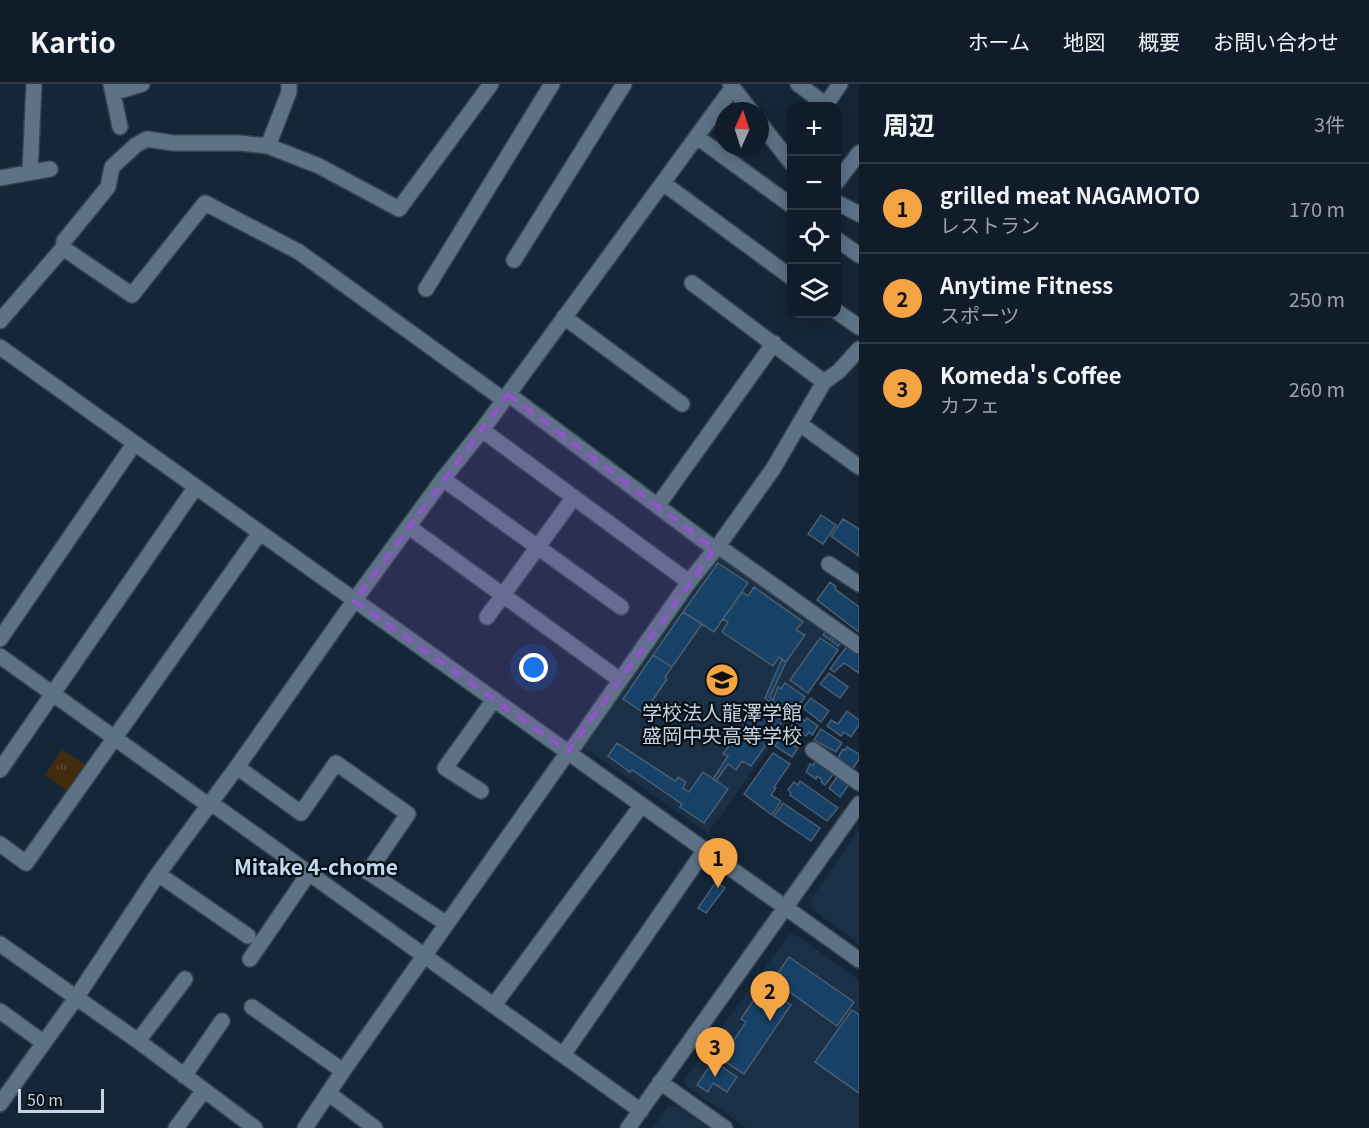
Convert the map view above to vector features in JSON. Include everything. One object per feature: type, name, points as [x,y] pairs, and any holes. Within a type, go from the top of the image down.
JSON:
[{"type":"street","points":[[30,172],[34,84]]},
{"type":"street","points":[[120,127],[112,88],[142,84]]},
{"type":"street","points":[[268,146],[290,92],[289,84]]},
{"type":"street","points":[[0,321],[63,248],[64,241],[108,187],[112,167],[136,145],[147,139],[173,143],[239,143],[268,146],[320,166],[399,209],[491,84]]},
{"type":"street","points":[[426,289],[552,84]]},
{"type":"street","points":[[514,260],[624,84]]},
{"type":"street","points":[[798,84],[820,102]]},
{"type":"street","points":[[828,102],[840,84]]},
{"type":"street","points":[[0,1104],[76,998],[158,873],[211,803],[443,479],[482,430],[697,137],[731,85],[744,102]]},
{"type":"street","points":[[769,134],[788,156]]},
{"type":"street","points":[[697,137],[787,202]]},
{"type":"street","points":[[841,178],[859,153]]},
{"type":"street","points":[[0,178],[50,169]]},
{"type":"street","points":[[663,183],[787,274]]},
{"type":"street","points":[[63,248],[132,295],[205,204],[299,252],[859,646]]},
{"type":"street","points":[[841,204],[859,214]]},
{"type":"street","points":[[841,242],[859,255]]},
{"type":"street","points":[[692,283],[824,382]]},
{"type":"street","points":[[841,314],[859,327]]},
{"type":"street","points":[[564,317],[682,404]]},
{"type":"street","points":[[658,505],[774,343]]},
{"type":"street","points":[[0,347],[354,602],[859,960]]},
{"type":"street","points":[[305,1128],[567,752],[575,745],[689,582],[773,469],[824,382],[857,356]]},
{"type":"street","points":[[800,424],[859,467]]},
{"type":"street","points":[[482,430],[689,582]]},
{"type":"street","points":[[0,639],[134,444]]},
{"type":"street","points":[[443,479],[621,607]]},
{"type":"street","points":[[0,770],[195,488]]},
{"type":"street","points":[[487,617],[573,497]]},
{"type":"street","points":[[409,527],[620,680]]},
{"type":"street","points":[[0,844],[26,863],[259,534]]},
{"type":"street","points":[[829,564],[859,584]]},
{"type":"street","points":[[0,656],[204,802],[211,803],[641,1110]]},
{"type":"street","points":[[481,791],[445,768],[493,701]]},
{"type":"street","points":[[813,750],[859,783]]},
{"type":"street","points":[[237,767],[302,813],[336,763],[408,814],[368,872],[447,924]]},
{"type":"street","points":[[628,1128],[859,804]]},
{"type":"street","points":[[494,1005],[641,806]]},
{"type":"street","points":[[563,1055],[704,851]]},
{"type":"street","points":[[158,873],[248,936]]},
{"type":"street","points":[[250,959],[309,873]]},
{"type":"street","points":[[0,944],[138,1041],[255,1128]]},
{"type":"street","points":[[138,1041],[185,979]]},
{"type":"street","points":[[252,1007],[343,1071]]},
{"type":"street","points":[[0,1011],[44,1043]]},
{"type":"street","points":[[184,1076],[222,1022]]},
{"type":"street","points":[[660,1082],[725,1128]]},
{"type":"street","points":[[176,1128],[204,1090]]},
{"type":"street","points":[[328,1093],[375,1128]]},
{"type":"highlighted area","points":[[508,394],[715,549],[568,752],[354,601]]},
{"type":"shaded area","name":"学校法人龍澤学館 盛岡中央高等学校","points":[[724,554],[845,643],[708,833],[583,747],[713,557]]},
{"type":"shaded area","points":[[859,829],[859,944],[812,909],[811,899]]},
{"type":"shaded area","points":[[789,934],[798,936],[859,980],[859,1128],[747,1128],[686,1086],[685,1079]]},
{"type":"shaded area","points":[[677,1106],[708,1128],[653,1128],[667,1107]]},
{"type":"green space","points":[[62,750],[87,766],[68,791],[45,775]]},
{"type":"building","points":[[821,515],[836,525],[823,544],[808,534]]},
{"type":"building","points":[[843,519],[859,529],[859,556],[831,536]]},
{"type":"building","points":[[718,563],[748,583],[714,632],[683,612]]},
{"type":"building","points":[[830,582],[836,587],[835,589],[859,607],[859,632],[817,600]]},
{"type":"building","points":[[754,587],[803,622],[796,630],[805,635],[786,662],[779,657],[773,666],[722,632],[728,622],[723,619],[742,592],[748,596]]},
{"type":"building","points":[[683,612],[702,624],[672,667],[653,655]]},
{"type":"building","points":[[825,632],[832,636],[830,640],[823,635]]},
{"type":"building","points":[[834,637],[841,642],[838,646],[832,641]]},
{"type":"building","points":[[820,638],[838,650],[808,693],[790,680]]},
{"type":"building","points":[[847,646],[859,655],[859,673],[844,663],[834,672],[830,669]]},
{"type":"building","points":[[653,655],[672,667],[665,677],[667,679],[644,713],[623,699]]},
{"type":"building","points":[[782,659],[786,662],[770,697],[773,700],[778,687],[781,689],[785,683],[805,697],[793,713],[781,704],[777,711],[770,707],[772,703],[765,698]]},
{"type":"building","points":[[829,673],[848,687],[840,698],[820,684]]},
{"type":"building","points":[[811,698],[829,711],[821,722],[803,708]]},
{"type":"building","points":[[759,704],[768,710],[770,707],[777,711],[775,715],[783,721],[751,766],[742,761],[736,770],[728,764],[716,781],[713,779],[728,756],[723,754]]},
{"type":"building","points":[[847,711],[859,720],[859,725],[851,737],[844,732],[841,736],[827,726],[831,720],[838,724]]},
{"type":"building","points":[[798,716],[805,721],[807,718],[818,726],[812,735],[809,732],[806,736],[802,733],[801,735],[791,727]]},
{"type":"building","points":[[821,729],[842,743],[836,752],[814,740]]},
{"type":"building","points":[[781,737],[798,748],[792,757],[775,746]]},
{"type":"building","points":[[617,743],[675,781],[678,777],[686,782],[683,788],[689,792],[703,772],[728,789],[704,823],[680,807],[682,804],[608,756]]},
{"type":"building","points":[[847,747],[859,754],[859,759],[852,770],[838,757]]},
{"type":"building","points":[[773,753],[790,764],[771,795],[781,801],[772,815],[744,794]]},
{"type":"building","points":[[817,759],[834,773],[825,785],[817,776],[816,779],[806,772],[810,764],[813,765]]},
{"type":"building","points":[[837,777],[850,783],[840,797],[829,788]]},
{"type":"building","points":[[800,781],[838,808],[827,821],[790,795],[788,790],[794,782],[798,785]]},
{"type":"building","points":[[783,803],[820,828],[811,841],[774,816]]},
{"type":"building","points":[[716,882],[725,888],[706,913],[698,908]]},
{"type":"building","points":[[789,957],[854,1002],[837,1026],[773,980]]},
{"type":"building","points":[[763,986],[791,1005],[744,1074],[721,1059],[746,1022],[741,1019]]},
{"type":"building","points":[[852,1010],[859,1015],[859,1093],[815,1062]]},
{"type":"building","points":[[713,1061],[737,1077],[727,1092],[713,1083],[708,1092],[697,1085]]},
{"type":"place","name":"学校法人龍澤学館 盛岡中央高等学校","points":[[722,680]]},
{"type":"place","name":"grilled meat NAGAMOTO","points":[[718,888]]},
{"type":"place","name":"Anytime Fitness","points":[[770,1021]]},
{"type":"place","name":"Komeda's Coffee","points":[[715,1077]]},
{"type":"district","name":"Mitake 4-chome","points":[[316,868]]}]
